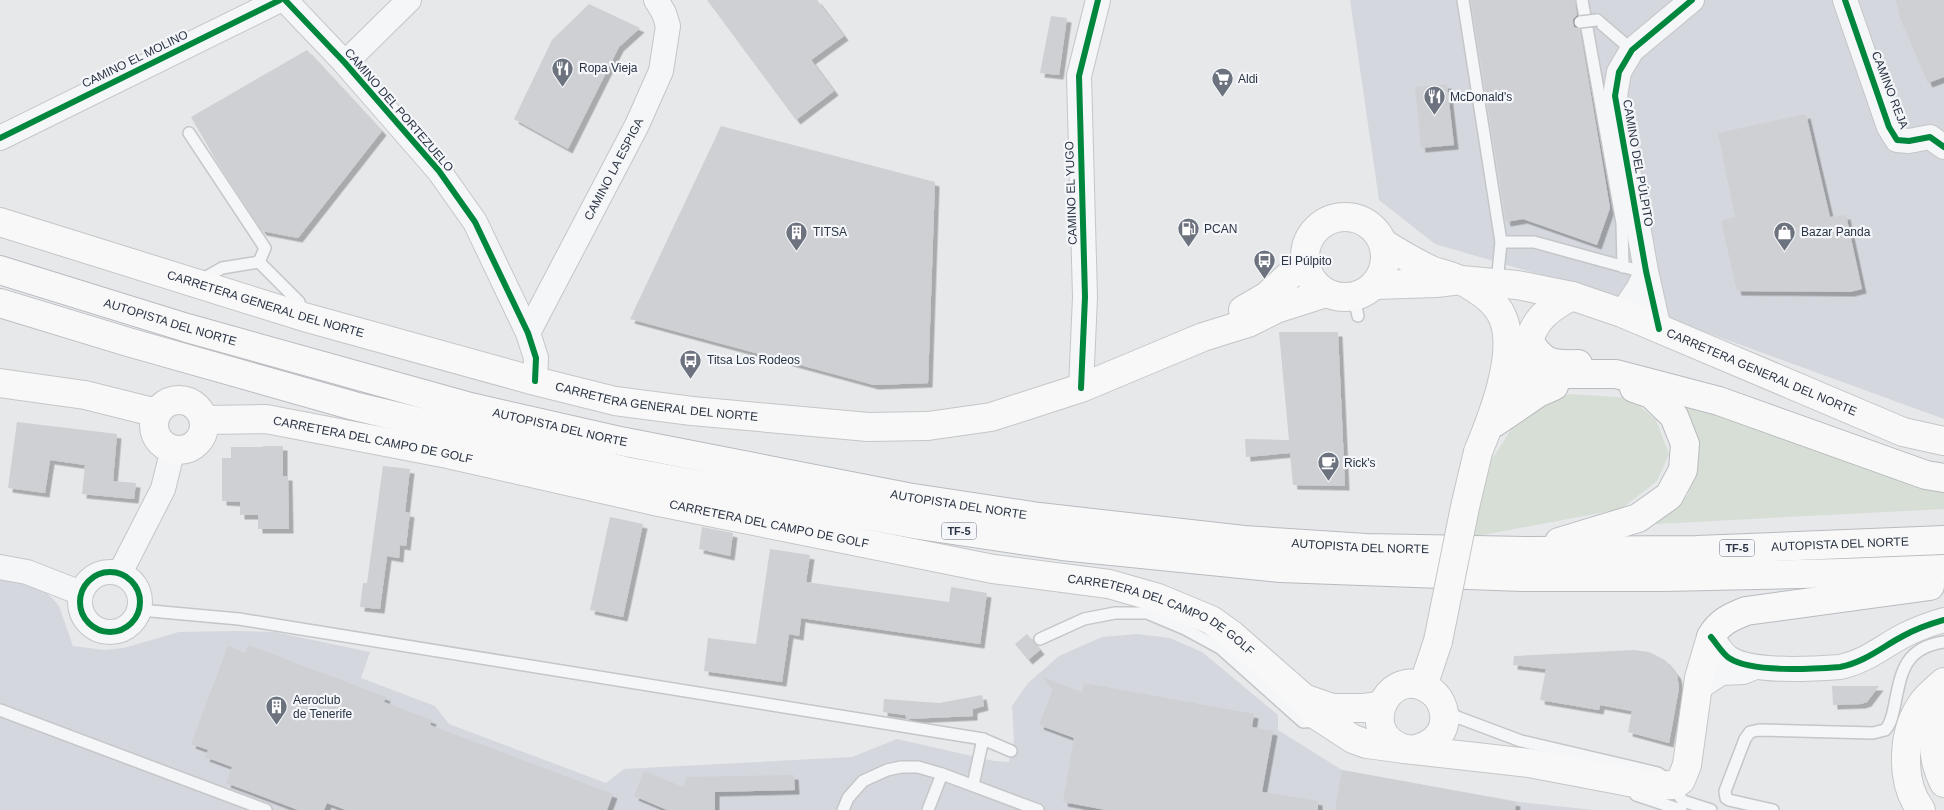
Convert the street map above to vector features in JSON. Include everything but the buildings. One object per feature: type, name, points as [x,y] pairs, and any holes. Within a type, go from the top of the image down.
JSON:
[{"type":"main road","points":[[1343,217],[1355,218],[1366,223],[1375,230],[1383,243],[1385,265],[1381,276],[1362,299],[1344,298],[1326,293],[1316,285],[1308,274],[1304,262],[1305,248],[1311,235],[1321,225],[1332,219],[1343,217]]},
{"type":"main road","name":"CARRETERA GENERAL DEL NORTE","points":[[0,222],[304,316],[535,381],[615,401],[692,411],[868,427],[928,426],[991,417],[1081,388],[1204,337],[1248,323],[1276,309],[1326,293]]},
{"type":"main road","name":"CARRETERA GENERAL DEL NORTE","points":[[1383,243],[1403,256],[1433,271],[1461,280]]},
{"type":"main road","name":"CARRETERA GENERAL DEL NORTE","points":[[1204,337],[1230,317],[1267,296],[1304,262]]},
{"type":"main road","name":"AUTOPISTA DEL NORTE","points":[[0,270],[187,328],[470,407],[615,440],[907,497],[1039,517],[1244,540],[1366,548],[1530,551],[1697,550],[1944,540]]},
{"type":"main road","name":"CARRETERA GENERAL DEL NORTE","points":[[1362,299],[1436,283],[1461,280],[1507,284],[1572,296],[1622,313],[1903,432],[1944,442]]},
{"type":"main road","points":[[1461,280],[1490,300],[1502,316],[1508,345],[1494,420]]},
{"type":"main road","points":[[1507,284],[1528,339],[1544,361],[1561,364],[1627,367],[1650,371],[1700,387],[1719,401]]},
{"type":"main road","points":[[1431,693],[1438,641],[1464,507],[1494,420],[1528,339],[1541,316],[1554,305],[1572,296]]},
{"type":"main road","name":"AUTOPISTA DEL NORTE","points":[[0,303],[128,342],[354,406],[630,472],[919,525],[1062,546],[1281,568],[1522,577],[1693,576],[1944,569]]},
{"type":"main road","points":[[1494,420],[1564,374],[1616,374],[1719,401],[1926,474],[1944,478]]},
{"type":"main road","points":[[1494,420],[1538,393],[1554,386],[1591,382],[1624,385],[1651,394],[1674,416],[1685,444],[1683,470],[1669,496],[1638,518],[1530,551]]},
{"type":"main road","points":[[0,383],[84,395],[157,414]]},
{"type":"main road","points":[[180,400],[195,406],[204,420],[203,432],[197,443],[186,449],[173,449],[162,443],[154,426],[157,414],[164,405],[180,400]]},
{"type":"main road","name":"CARRETERA DEL CAMPO DE GOLF","points":[[204,420],[266,419],[448,454],[659,502],[993,569],[1109,584],[1158,598],[1211,620],[1232,634],[1305,699],[1316,715],[1353,739],[1367,744],[1529,763],[1650,786],[1677,797]]},
{"type":"main road","points":[[1677,797],[1687,765],[1697,688],[1703,663],[1711,637],[1722,622],[1746,611],[1764,607],[1944,585]]},
{"type":"main road","points":[[1921,810],[1910,790],[1906,763],[1910,731],[1924,701],[1944,682]]},
{"type":"main road","points":[[1416,684],[1431,693],[1445,718],[1439,735],[1430,744],[1408,749],[1394,744],[1384,735],[1379,721],[1382,705],[1387,696],[1401,686],[1416,684]]},
{"type":"main road","points":[[1942,810],[1924,782],[1920,736],[1930,707],[1944,686]]},
{"type":"main road","name":"CARRETERA DEL CAMPO DE GOLF","points":[[1305,699],[1332,708],[1364,708],[1382,705]]},
{"type":"main road","points":[[1944,699],[1934,727],[1933,742],[1938,771],[1944,784]]},
{"type":"street","name":"CAMINO EL MOLINO","points":[[0,138],[280,0]]},
{"type":"street","name":"CAMINO DEL PORTEZUELO","points":[[285,0],[345,63],[439,171],[475,222],[528,333],[536,358],[535,381]]},
{"type":"street","points":[[345,63],[409,0]]},
{"type":"street","name":"CAMINO LA ESPIGA","points":[[528,333],[637,125],[661,71],[668,26],[664,13],[656,0]]},
{"type":"street","name":"CAMINO EL YUGO","points":[[1081,388],[1085,297],[1079,76],[1098,0]]},
{"type":"street","name":"CAMINO DEL PÚLPITO","points":[[1659,329],[1639,270],[1615,96],[1619,72],[1632,50],[1692,0]]},
{"type":"street","name":"CAMINO REJA","points":[[1845,0],[1889,127],[1898,140],[1909,141],[1930,137],[1944,147]]},
{"type":"street","points":[[1622,313],[1639,270]]},
{"type":"street","points":[[120,573],[163,489],[173,449]]},
{"type":"street","points":[[0,567],[27,572],[81,593]]},
{"type":"street","points":[[100,573],[120,573],[128,577],[135,584],[140,601],[140,610],[136,619],[121,631],[101,632],[92,628],[85,621],[79,602],[81,593],[85,584],[100,573]]},
{"type":"street","points":[[1711,637],[1727,657],[1735,662],[1754,668],[1826,668],[1853,665],[1867,659],[1903,636],[1944,620]]},
{"type":"street","points":[[1697,688],[1721,673],[1743,672],[1754,668]]},
{"type":"lane","points":[[1464,0],[1507,284]]},
{"type":"lane","points":[[1582,0],[1622,223],[1639,270]]},
{"type":"lane","points":[[1580,22],[1597,20],[1632,50]]},
{"type":"lane","points":[[189,133],[265,248],[259,262]]},
{"type":"lane","points":[[1501,242],[1534,242],[1639,270]]},
{"type":"lane","points":[[196,283],[222,268],[259,262]]},
{"type":"lane","points":[[259,262],[299,302],[304,316]]},
{"type":"lane","points":[[140,610],[239,619],[983,739],[1011,751]]},
{"type":"lane","points":[[1040,639],[1084,619],[1115,613],[1148,613],[1185,629],[1220,648],[1303,722],[1326,721]]},
{"type":"lane","points":[[1773,810],[1729,800],[1725,794],[1744,739],[1750,732],[1759,730],[1873,733],[1885,730],[1892,719],[1900,675],[1908,659],[1926,647],[1944,642]]},
{"type":"lane","points":[[1431,693],[1457,717],[1521,741],[1649,770],[1666,777],[1677,797],[1711,810]]},
{"type":"lane","points":[[0,710],[266,810]]},
{"type":"lane","points":[[973,785],[983,739]]},
{"type":"lane","points":[[843,810],[848,798],[863,781],[887,770],[901,767],[918,767],[973,785],[1038,810]]},
{"type":"lane","points":[[928,810],[942,774]]},
{"type":"shaded area","points":[[1350,0],[1944,0],[1944,419],[1579,286],[1435,244],[1379,200]]},
{"type":"shaded area","points":[[1571,394],[1630,398],[1656,420],[1669,454],[1657,481],[1621,509],[1472,537],[1489,464],[1512,428],[1538,403]]},
{"type":"shaded area","points":[[1677,402],[1944,489],[1944,509],[1655,524],[1688,495],[1696,465]]},
{"type":"shaded area","points":[[0,574],[39,586],[52,598],[59,606],[73,646],[104,650],[124,648],[179,632],[234,631],[275,632],[370,652],[361,678],[435,706],[449,724],[606,783],[624,769],[852,757],[897,739],[994,761],[1009,762],[1014,740],[1012,706],[1028,683],[1059,656],[1102,637],[1138,634],[1170,638],[1202,652],[1278,715],[1278,730],[1342,770],[1520,802],[1594,810],[0,810]]},
{"type":"cycle path","points":[[0,138],[280,0]]},
{"type":"cycle path","points":[[285,0],[345,63],[439,171],[475,222],[528,333],[536,358],[535,381]]},
{"type":"cycle path","points":[[1081,388],[1085,297],[1079,76],[1098,0]]},
{"type":"cycle path","points":[[1659,329],[1646,271],[1615,96],[1619,72],[1632,50],[1692,0]]},
{"type":"cycle path","points":[[1845,0],[1889,127],[1897,140],[1909,141],[1930,137],[1944,147]]},
{"type":"cycle path","points":[[104,572],[116,572],[132,580],[138,590],[140,602],[138,614],[132,624],[116,632],[104,632],[88,624],[80,608],[80,596],[88,580],[104,572]]},
{"type":"cycle path","points":[[1711,637],[1729,658],[1739,663],[1767,668],[1814,669],[1849,665],[1913,631],[1944,620]]},
{"type":"place","name":"Ropa Vieja","points":[[563,87]]},
{"type":"place","name":"Aldi","points":[[1222,98]]},
{"type":"place","name":"McDonald's","points":[[1434,116]]},
{"type":"place","name":"PCAN","points":[[1188,248]]},
{"type":"place","name":"TITSA","points":[[797,251]]},
{"type":"place","name":"Bazar Panda","points":[[1785,251]]},
{"type":"place","name":"El Púlpito","points":[[1265,280]]},
{"type":"place","name":"Titsa Los Rodeos","points":[[691,379]]},
{"type":"place","name":"Rick's","points":[[1328,482]]},
{"type":"place","name":"Aeroclub de Tenerife","points":[[277,726]]}]
